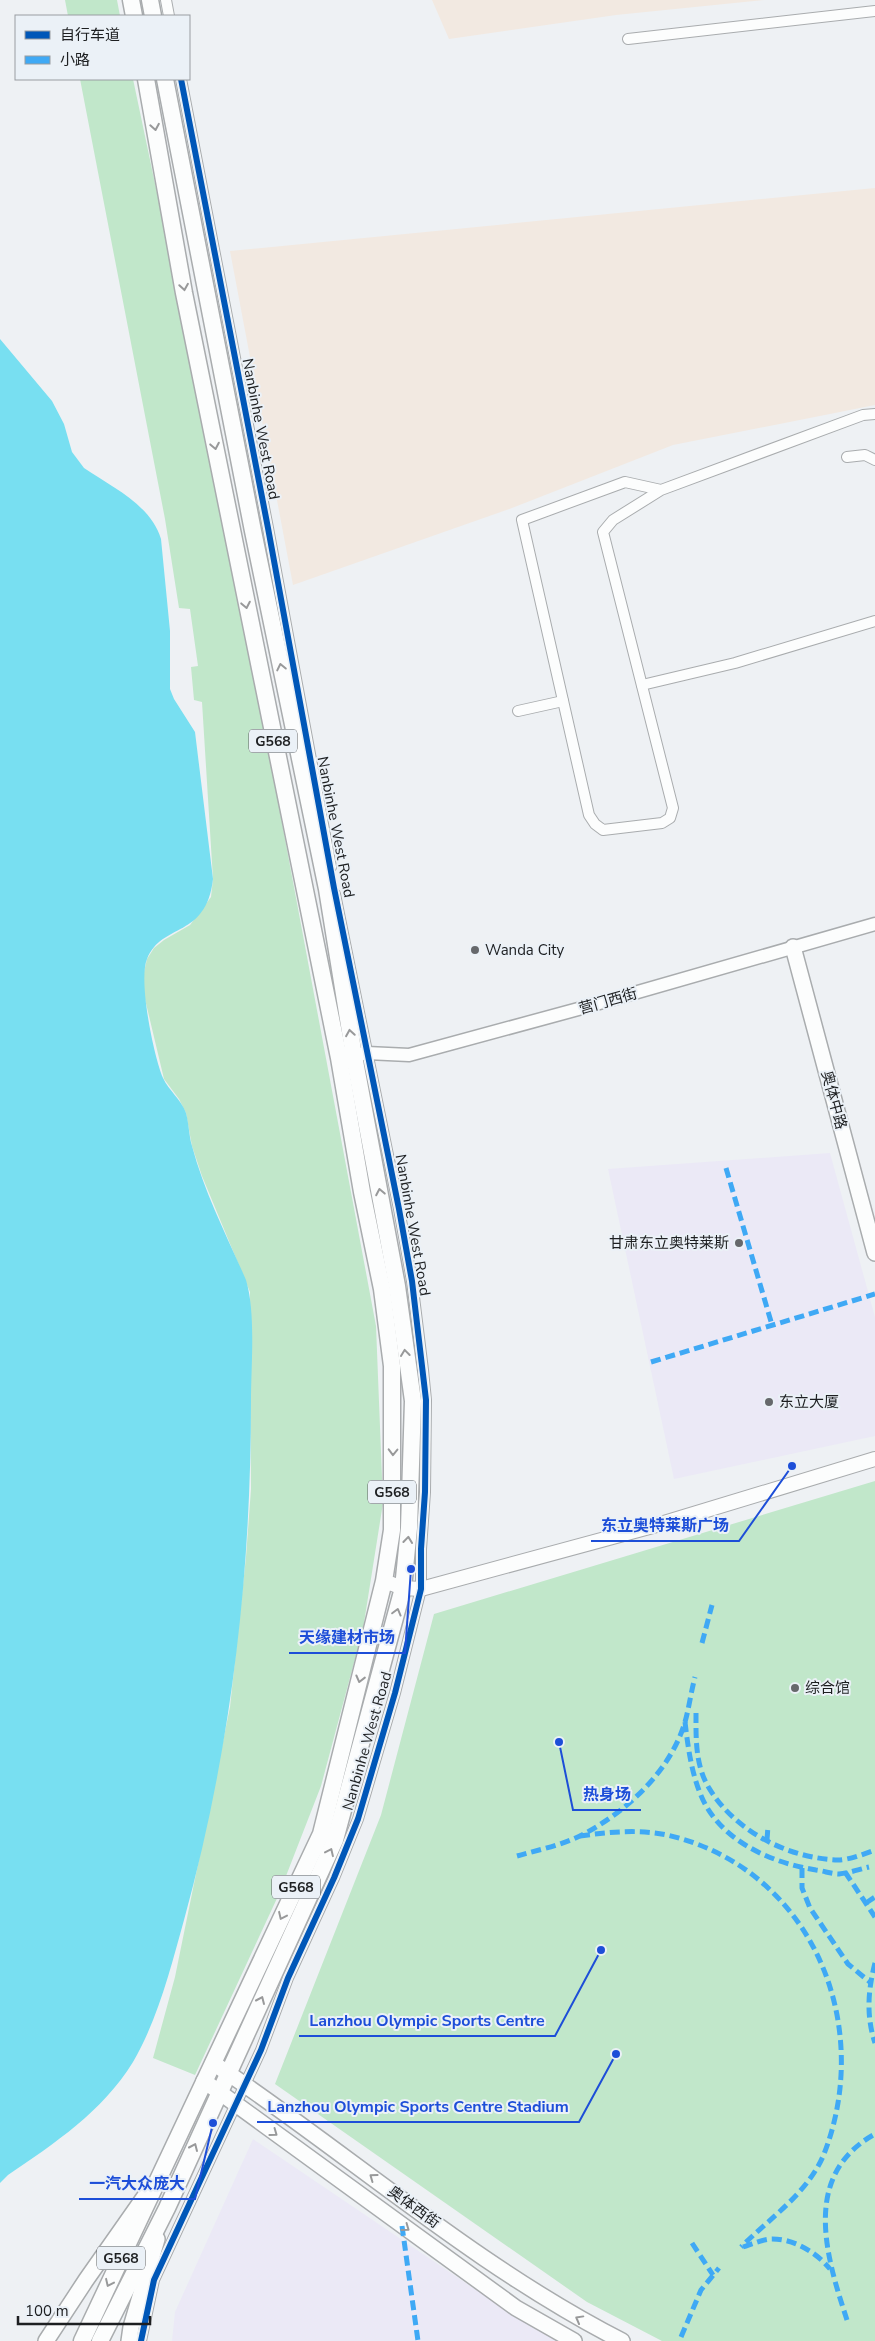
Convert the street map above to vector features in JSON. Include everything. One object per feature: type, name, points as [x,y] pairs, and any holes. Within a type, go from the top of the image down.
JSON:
[{"type":"highway","points":[[131,0],[134,15]]},
{"type":"highway","points":[[150,0],[153,15]]},
{"type":"highway","name":"Nanbinhe West Road","points":[[82,2341],[321,1834],[384,1581],[392,1530],[392,1366],[382,1289],[362,1192],[353,1056],[305,894],[186,303],[146,80]]},
{"type":"highway","name":"Nanbinhe West Road","points":[[100,2341],[166,2208],[335,1840],[403,1588],[409,1528],[413,1401],[406,1369],[397,1286],[353,1056],[331,888],[253,531],[165,80]]},
{"type":"main road","name":"奥体中路","points":[[793,947],[875,1253]]},
{"type":"main road","points":[[384,1581],[403,1588],[421,1589],[664,1523],[875,1459]]},
{"type":"main road","name":"奥体西街","points":[[213,2063],[496,2266],[576,2317],[622,2341]]},
{"type":"main road","name":"奥体西街","points":[[204,2081],[516,2308],[574,2341]]},
{"type":"main road","points":[[46,2341],[86,2280],[160,2176]]},
{"type":"main road","points":[[129,2341],[131,2327],[166,2208]]},
{"type":"street","points":[[166,0],[169,15]]},
{"type":"street","points":[[628,39],[875,11]]},
{"type":"street","name":"Nanbinhe West Road","points":[[181,80],[275,564],[331,888]]},
{"type":"street","points":[[661,490],[625,482],[522,520],[589,815],[595,824],[603,830],[662,823],[670,818],[673,808],[603,532],[613,520],[661,490],[863,415],[875,414]]},
{"type":"street","points":[[847,457],[865,455],[875,460]]},
{"type":"street","points":[[642,685],[735,663],[875,621]]},
{"type":"street","points":[[518,711],[563,701]]},
{"type":"street","points":[[305,894],[331,888]]},
{"type":"street","name":"营门西街","points":[[353,1056],[409,1055],[582,1008],[875,924]]},
{"type":"street","name":"Nanbinhe West Road","points":[[140,2341],[154,2280],[260,2050],[288,1978],[334,1878],[358,1819],[395,1693],[421,1589],[420,1549],[425,1492],[426,1400],[412,1281],[400,1209],[353,1056]]},
{"type":"shaded area","points":[[432,0],[764,0],[616,15],[449,39]]},
{"type":"shaded area","points":[[875,188],[875,405],[673,445],[512,508],[293,585],[230,251]]},
{"type":"shaded area","name":"甘肃东立奥特莱斯","points":[[830,1153],[875,1317],[875,1436],[674,1479],[608,1169]]},
{"type":"shaded area","points":[[253,2139],[491,2300],[557,2341],[172,2341],[175,2312]]},
{"type":"green space","points":[[65,0],[117,0],[120,15],[68,15]]},
{"type":"green space","points":[[80,80],[133,80],[223,507],[376,1326],[383,1503],[363,1629],[321,1786],[279,1894],[195,2075],[153,2058],[175,1977],[230,1707],[246,1557],[251,1489],[250,1292],[202,1176],[192,1146],[186,1113],[179,1099],[164,1079],[144,995],[144,972],[147,959],[154,948],[164,940],[190,925],[211,897],[213,879],[202,702],[194,700],[191,667],[198,666],[190,609],[179,608],[165,519]]},
{"type":"green space","points":[[875,1481],[875,2341],[662,2341],[587,2302],[275,2084],[381,1815],[434,1614]]},
{"type":"water","points":[[0,339],[52,401],[64,424],[72,452],[84,468],[140,507],[149,516],[161,539],[170,631],[170,689],[174,699],[195,732],[213,879],[209,898],[202,912],[193,921],[163,939],[154,947],[147,959],[144,984],[148,1019],[159,1068],[168,1087],[181,1103],[186,1113],[191,1142],[203,1180],[246,1280],[251,1308],[252,1339],[247,1533],[235,1663],[214,1792],[200,1856],[169,1974],[150,2028],[133,2062],[121,2080],[76,2125],[8,2175],[0,2183]]},
{"type":"marked path","points":[[726,1168],[772,1325]]},
{"type":"marked path","points":[[651,1362],[875,1294]]},
{"type":"marked path","points":[[702,1643],[712,1605]]},
{"type":"marked path","points":[[517,1856],[582,1835],[615,1815],[644,1789],[669,1758],[678,1740],[685,1722],[695,1677]]},
{"type":"marked path","points":[[696,1713],[697,1751],[704,1779],[720,1803],[748,1829],[782,1848],[819,1858],[842,1860],[875,1850]]},
{"type":"marked path","points":[[685,1722],[692,1767],[700,1793],[708,1810],[719,1824],[733,1836],[764,1855],[799,1867],[839,1874],[869,1867]]},
{"type":"marked path","points":[[767,1840],[768,1826]]},
{"type":"marked path","points":[[580,1836],[624,1832],[656,1833],[667,1835],[717,1853],[759,1880],[793,1916],[819,1958],[835,2004],[841,2054],[838,2104],[824,2154],[817,2168],[798,2193],[741,2247]]},
{"type":"marked path","points":[[802,1868],[802,1888],[810,1908],[848,1964],[871,1983]]},
{"type":"marked path","points":[[845,1872],[875,1917]]},
{"type":"marked path","points":[[866,1903],[875,1897]]},
{"type":"marked path","points":[[875,1963],[869,2003],[870,2023],[875,2043]]},
{"type":"marked path","points":[[847,2320],[832,2270],[827,2244],[825,2218],[828,2194],[836,2171],[852,2151],[875,2134]]},
{"type":"marked path","points":[[402,2226],[418,2341]]},
{"type":"marked path","points":[[743,2247],[770,2239],[787,2241],[811,2252],[830,2269]]},
{"type":"marked path","points":[[692,2243],[713,2275]]},
{"type":"marked path","points":[[681,2337],[701,2290],[719,2268]]},
{"type":"cycle path","points":[[141,2341],[154,2280],[261,2050],[288,1978],[334,1878],[358,1819],[395,1693],[421,1589],[421,1549],[425,1492],[426,1400],[412,1281],[334,888],[268,528],[181,80]]},
{"type":"place","name":"Wanda City","points":[[475,950]]},
{"type":"place","name":"甘肃东立奥特莱斯","points":[[739,1243]]},
{"type":"place","name":"东立大厦","points":[[769,1402]]},
{"type":"place","name":"东立奥特莱斯广场","points":[[792,1466]]},
{"type":"place","name":"天缘建材市场","points":[[411,1569]]},
{"type":"place","name":"综合馆","points":[[795,1688]]},
{"type":"place","name":"热身场","points":[[559,1742]]},
{"type":"place","name":"Lanzhou Olympic Sports Centre","points":[[601,1950]]},
{"type":"place","name":"Lanzhou Olympic Sports Centre Stadium","points":[[616,2054]]},
{"type":"place","name":"一汽大众庞大","points":[[213,2123]]}]
